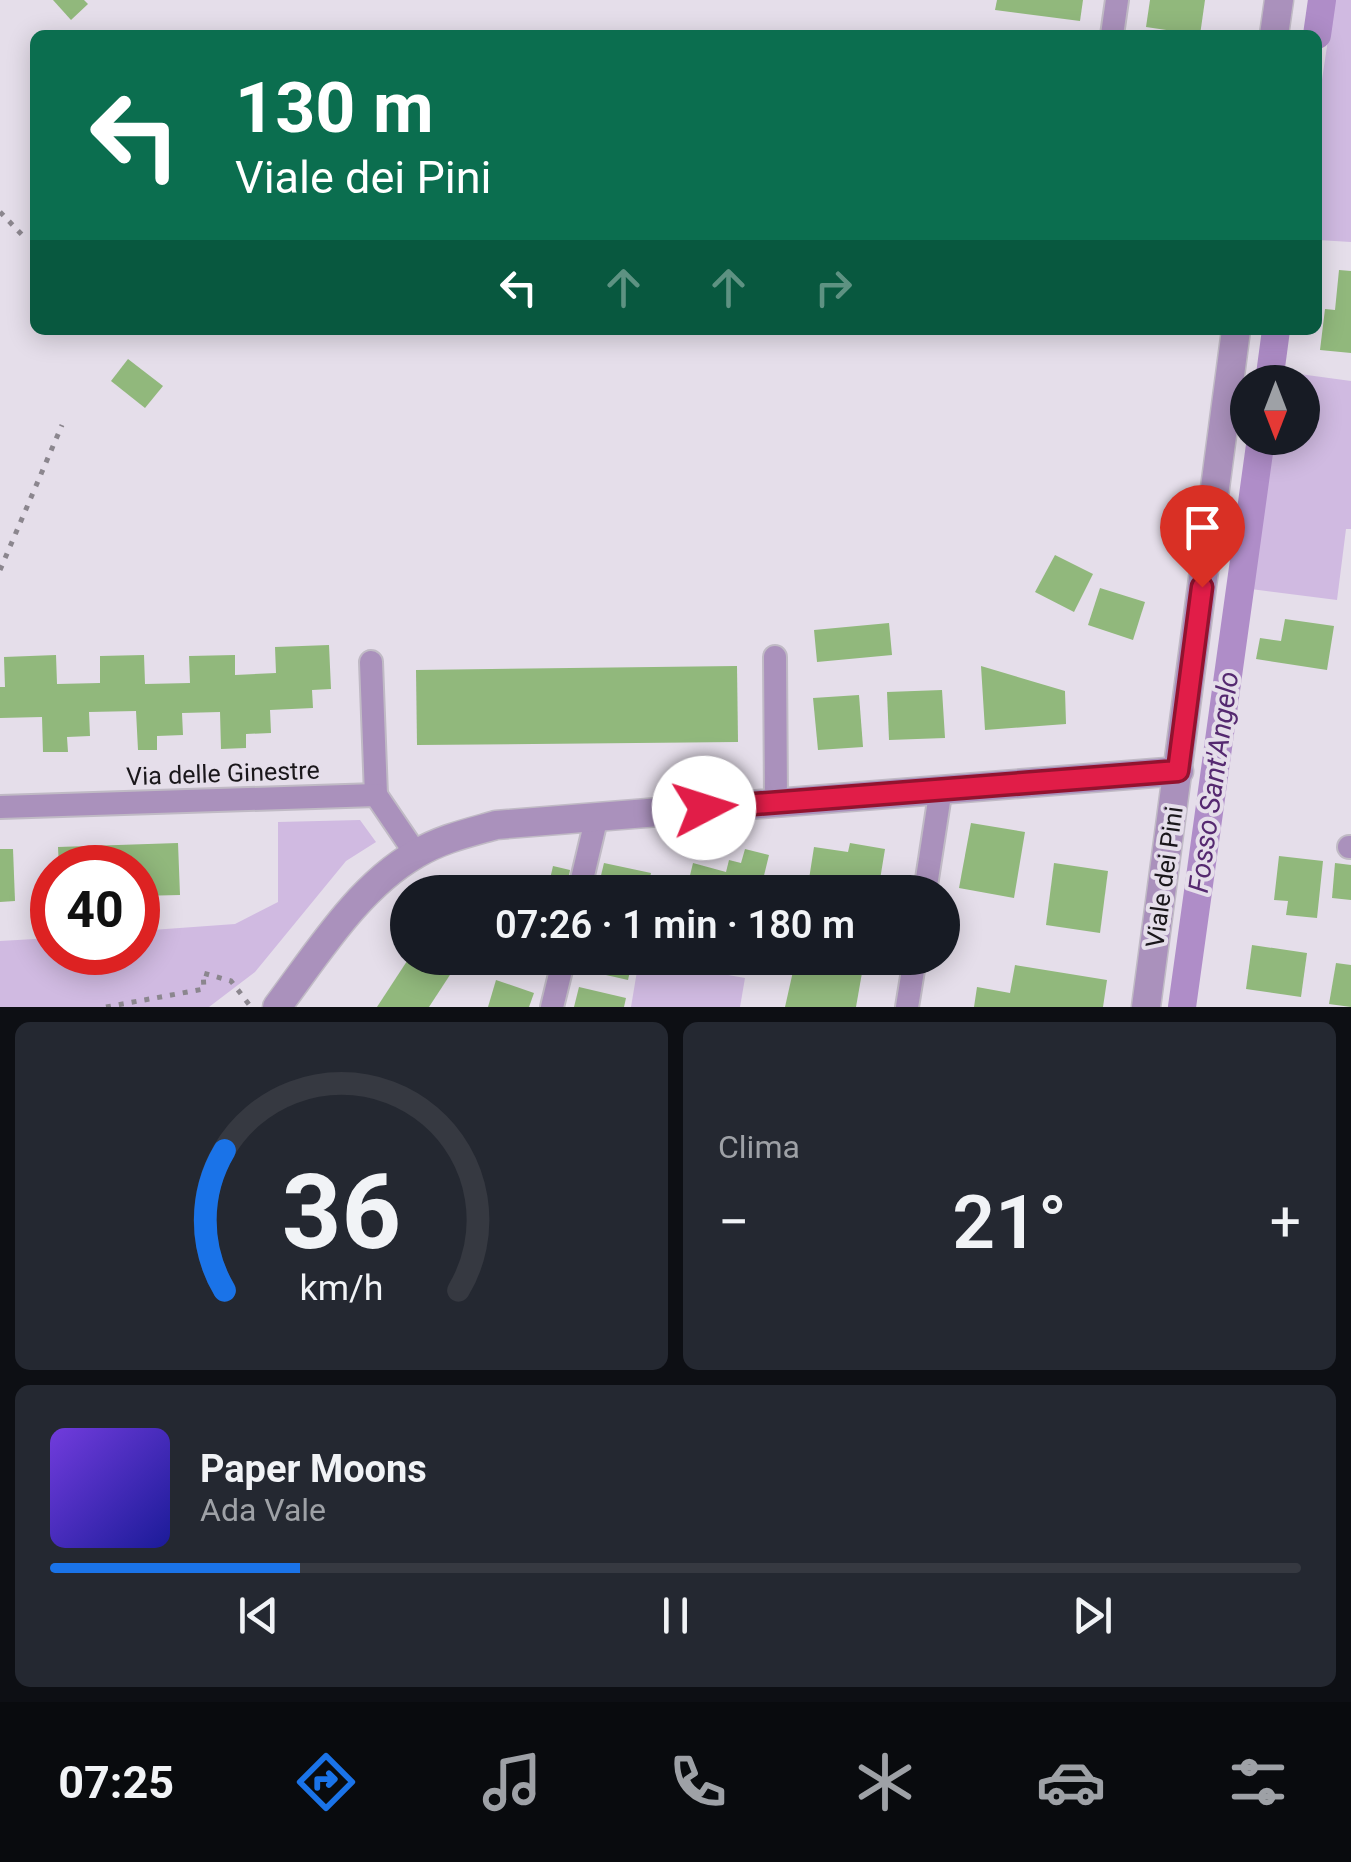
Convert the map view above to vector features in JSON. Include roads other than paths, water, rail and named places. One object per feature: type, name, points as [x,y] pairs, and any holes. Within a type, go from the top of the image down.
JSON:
[{"type":"street","points":[[1113,30],[1117,0]]},
{"type":"street","points":[[1275,30],[1279,0]]},
{"type":"street","name":"Viale dei Pini","points":[[1146,1007],[1235,335]]},
{"type":"street","points":[[775,657],[776,802]]},
{"type":"street","points":[[371,662],[376,795],[416,854]]},
{"type":"street","points":[[263,1007],[283,1000],[384,876],[416,854],[452,837],[496,826],[597,816],[1178,771]]},
{"type":"street","points":[[928,875],[941,788]]},
{"type":"street","name":"Via delle Ginestre","points":[[0,807],[376,795]]},
{"type":"street","points":[[583,875],[597,816]]},
{"type":"street","points":[[552,1007],[560,975]]},
{"type":"street","points":[[907,1007],[912,975]]},
{"type":"waterway","name":"Fosso Sant'Angelo","points":[[1318,30],[1322,0]]},
{"type":"waterway","name":"Fosso Sant'Angelo","points":[[1271,365],[1275,335]]},
{"type":"waterway","name":"Fosso Sant'Angelo","points":[[1182,1007],[1259,455]]}]
